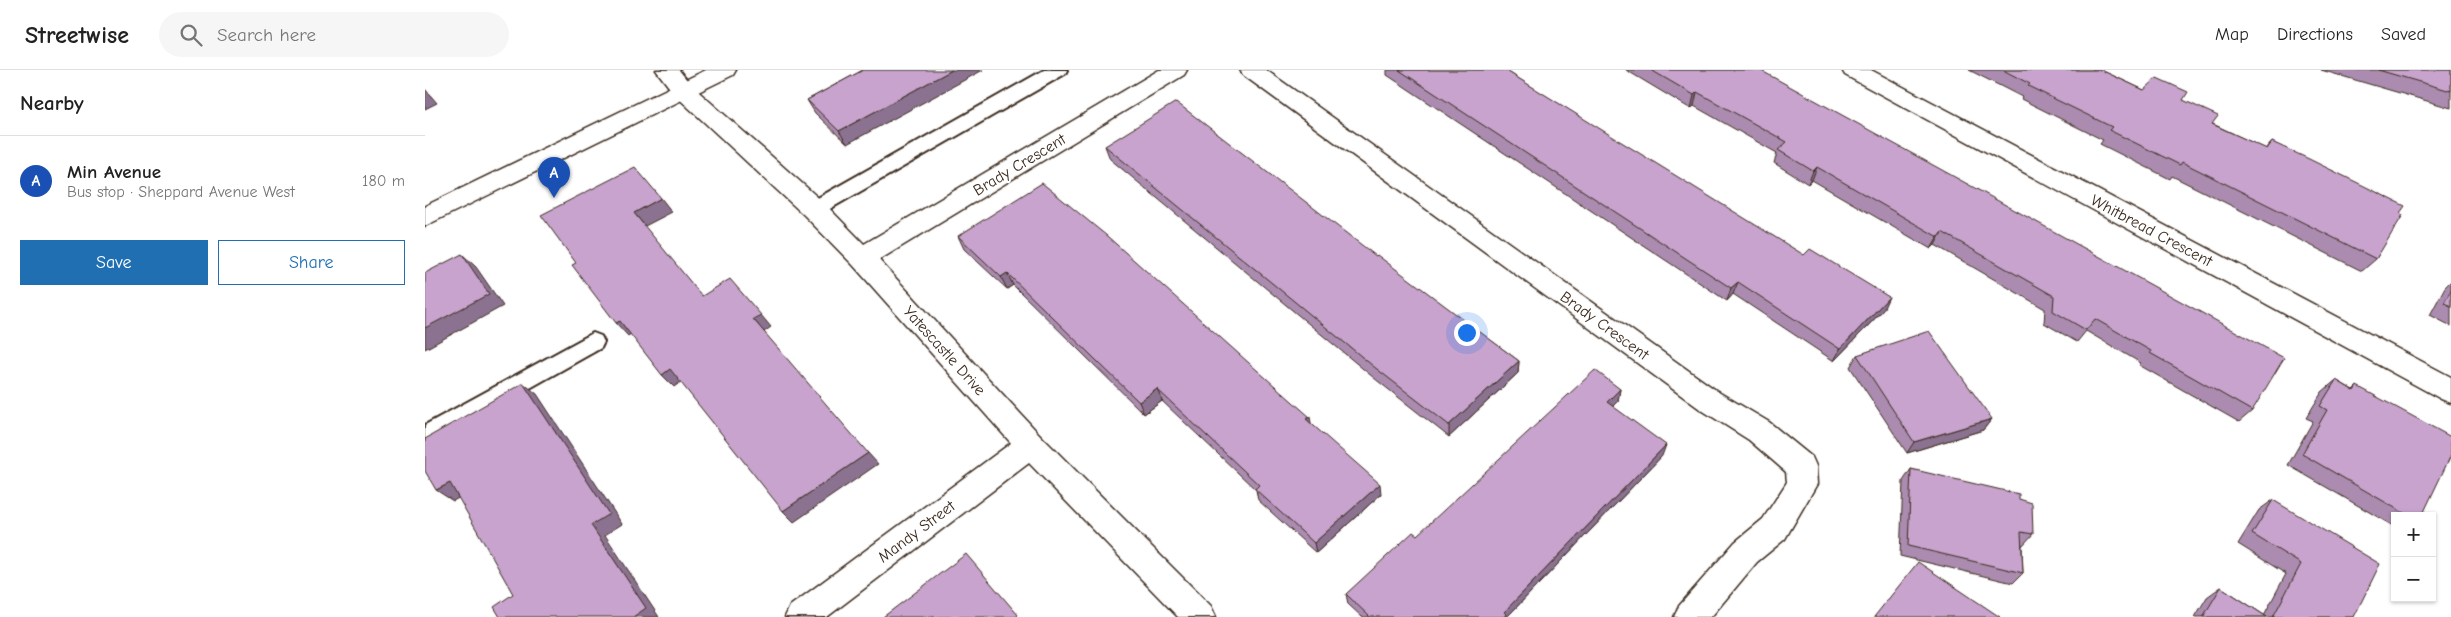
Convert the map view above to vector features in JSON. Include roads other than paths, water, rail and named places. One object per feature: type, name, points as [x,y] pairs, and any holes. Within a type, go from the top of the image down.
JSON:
[{"type":"street","name":"Yatescastle Drive","points":[[667,70],[683,90],[814,210],[862,258],[1031,445],[1200,617]]},
{"type":"street","points":[[425,217],[725,70]]},
{"type":"street","name":"Brady Crescent","points":[[1251,70],[1710,401],[1759,431],[1801,466],[1802,484],[1774,529],[1746,552],[1690,617]]},
{"type":"street","name":"Whitbread Crescent","points":[[1853,70],[2451,391]]},
{"type":"street","name":"Brady Crescent","points":[[862,258],[1167,73]]},
{"type":"street","name":"Mandy Street","points":[[801,617],[1031,445]]},
{"type":"lane","points":[[814,210],[1059,70]]},
{"type":"lane","points":[[425,437],[593,342]]},
{"type":"place","name":"Min Avenue","points":[[554,198]]}]
